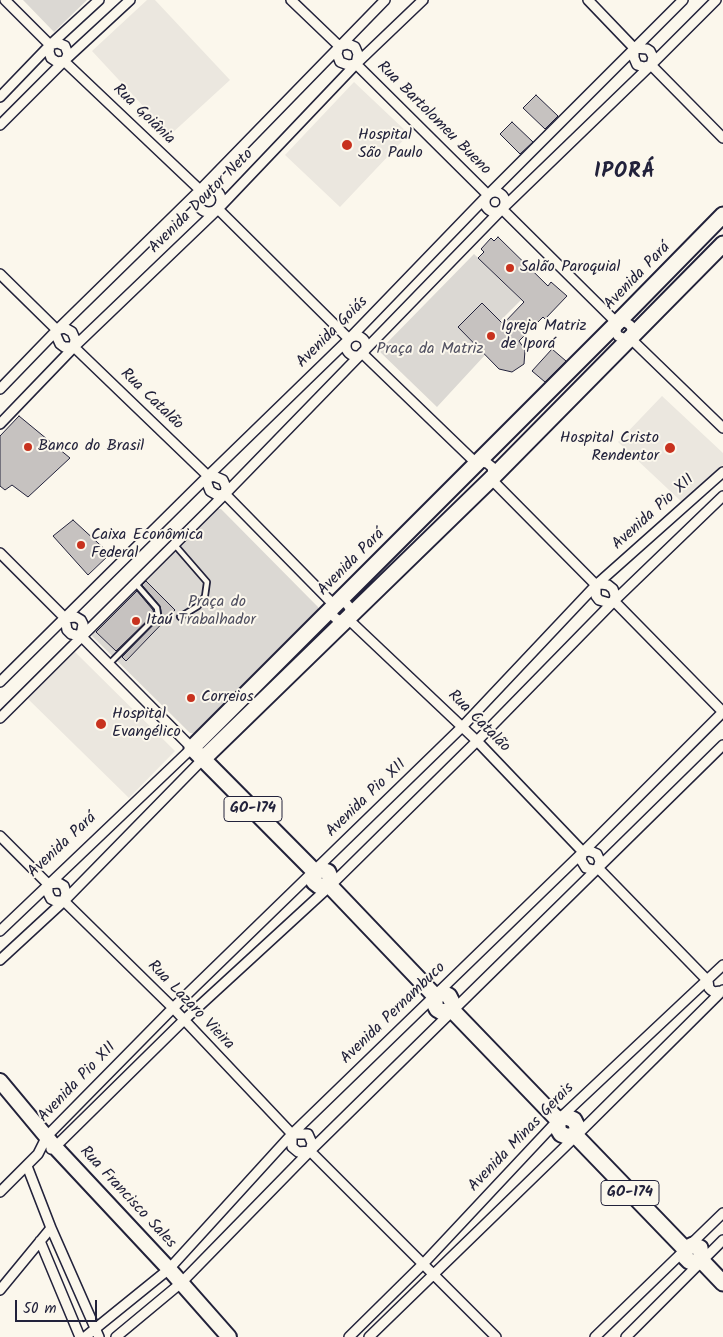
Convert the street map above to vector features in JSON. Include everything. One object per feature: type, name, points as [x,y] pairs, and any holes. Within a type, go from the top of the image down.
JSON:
[{"type":"main road","name":"Avenida Pará","points":[[192,748],[723,215]]},
{"type":"main road","points":[[203,759],[491,479],[723,244]]},
{"type":"main road","name":"GO-174","points":[[192,748],[314,871],[322,870],[328,872],[330,886],[435,996],[437,1009],[442,1012],[452,1010],[558,1120],[567,1117],[574,1120],[576,1136],[685,1249],[693,1245],[700,1248],[702,1262],[723,1283]]},
{"type":"street","name":"Rua Goiânia","points":[[5,0],[50,45]]},
{"type":"street","points":[[0,97],[50,45],[99,0]]},
{"type":"street","points":[[0,126],[64,61],[130,0]]},
{"type":"street","name":"Rua Bartolomeu Bueno","points":[[291,0],[339,46]]},
{"type":"street","name":"Avenida Doutor Neto","points":[[0,389],[57,330],[200,190],[385,0]]},
{"type":"street","name":"Avenida Doutor Neto","points":[[0,424],[74,347],[218,209],[356,64],[423,0]]},
{"type":"street","points":[[588,0],[634,48],[650,51],[653,57],[651,65]]},
{"type":"street","name":"Avenida Goiás","points":[[0,682],[349,338],[488,195],[683,0]]},
{"type":"street","points":[[0,718],[225,494],[502,209],[716,0]]},
{"type":"street","name":"Rua Goiânia","points":[[50,45],[58,43],[65,46],[68,54],[64,61]]},
{"type":"street","name":"Rua Bartolomeu Bueno","points":[[339,46],[348,44],[355,47],[358,54],[356,64]]},
{"type":"street","name":"Rua Goiânia","points":[[50,45],[49,52],[51,58],[57,62],[64,61]]},
{"type":"street","name":"Rua Bartolomeu Bueno","points":[[339,46],[337,54],[340,62],[348,65],[356,64]]},
{"type":"street","points":[[634,48],[634,58],[637,65],[644,67],[651,65]]},
{"type":"street","name":"Rua Goiânia","points":[[64,61],[200,190],[213,188],[219,193],[222,202],[218,209]]},
{"type":"street","name":"Rua Bartolomeu Bueno","points":[[356,64],[488,195]]},
{"type":"street","points":[[651,65],[723,138]]},
{"type":"street","points":[[200,190],[197,198],[202,209],[210,212],[218,209],[349,338]]},
{"type":"street","name":"Rua Bartolomeu Bueno","points":[[497,193],[502,196],[505,201],[502,209],[496,212],[489,210],[486,204],[488,195],[497,193]]},
{"type":"street","name":"Rua Bartolomeu Bueno","points":[[502,209],[617,323],[625,322],[630,325],[632,329],[631,338],[723,428]]},
{"type":"street","name":"Rua Catalão","points":[[0,274],[57,330],[57,340],[60,344],[64,347],[74,347],[208,476],[223,480],[226,487],[225,494]]},
{"type":"street","name":"Rua Catalão","points":[[57,330],[65,328],[72,332],[75,339],[74,347]]},
{"type":"street","points":[[355,336],[364,339],[366,348],[363,354],[356,356],[350,354],[346,348],[349,338],[355,336]]},
{"type":"street","points":[[363,354],[476,463]]},
{"type":"street","points":[[476,463],[488,463],[492,467],[491,479]]},
{"type":"street","points":[[476,463],[475,470],[478,477],[485,480],[491,479]]},
{"type":"street","name":"Avenida Pio XII","points":[[38,1154],[173,1008],[462,727],[596,585],[723,472]]},
{"type":"street","name":"Rua Catalão","points":[[208,476],[207,483],[210,490],[217,495],[225,494]]},
{"type":"street","points":[[491,479],[596,585],[596,596],[599,600],[609,603],[614,601]]},
{"type":"street","name":"Rua Catalão","points":[[225,494],[334,605]]},
{"type":"street","name":"Avenida Pio XII","points":[[0,1192],[38,1154],[330,886],[477,741],[614,601],[723,496]]},
{"type":"street","points":[[0,553],[65,618],[66,630],[71,634],[81,636],[192,748]]},
{"type":"street","points":[[596,585],[608,585],[613,589],[614,601]]},
{"type":"street","points":[[614,601],[723,712],[723,717]]},
{"type":"street","name":"Rua Catalão","points":[[334,605],[342,602],[348,605],[350,610],[347,618]]},
{"type":"street","name":"Rua Catalão","points":[[334,605],[332,611],[336,618],[342,620],[347,618]]},
{"type":"street","points":[[65,618],[76,617],[81,620],[83,624],[81,636]]},
{"type":"street","name":"Rua Catalão","points":[[347,618],[477,741],[583,852]]},
{"type":"street","name":"Avenida Pernambuco","points":[[85,1337],[97,1333],[169,1269],[292,1134],[583,852],[723,712]]},
{"type":"street","points":[[116,1337],[181,1283],[452,1010],[723,745]]},
{"type":"street","name":"Avenida Pará","points":[[0,931],[192,748]]},
{"type":"street","points":[[0,960],[64,901],[203,759]]},
{"type":"street","name":"Rua Lazaro Vieira","points":[[0,836],[48,884],[50,899],[64,901],[173,1008],[292,1134],[292,1147],[298,1152],[310,1151],[496,1337]]},
{"type":"street","name":"Rua Catalão","points":[[583,852],[590,851],[597,854],[600,861],[598,868]]},
{"type":"street","name":"Rua Catalão","points":[[583,852],[581,860],[586,868],[590,870],[598,868]]},
{"type":"street","name":"Rua Catalão","points":[[598,868],[708,981],[709,988],[714,992],[722,992]]},
{"type":"street","name":"Rua Lazaro Vieira","points":[[48,884],[59,883],[64,886],[66,893],[64,901]]},
{"type":"street","name":"Avenida Minas Gerais","points":[[349,1337],[424,1264],[558,1120],[723,965]]},
{"type":"street","name":"Avenida Minas Gerais","points":[[369,1337],[722,992]]},
{"type":"street","name":"Rua Francisco Sales","points":[[0,1081],[51,1142],[169,1269],[229,1337]]},
{"type":"street","name":"Rua Lazaro Vieira","points":[[292,1134],[308,1134],[312,1143],[310,1151]]},
{"type":"street","points":[[27,1166],[51,1228],[97,1333]]},
{"type":"street","points":[[595,1337],[723,1213]]},
{"type":"street","points":[[0,1290],[51,1228]]},
{"type":"street","points":[[626,1337],[723,1240]]},
{"type":"street","points":[[40,1241],[80,1337]]},
{"type":"lane","points":[[174,544],[207,582],[205,596],[198,606],[180,617]]},
{"type":"lane","points":[[109,664],[158,615],[157,608],[135,583]]},
{"type":"shaded area","points":[[147,0],[155,0],[230,80],[170,135],[92,51]]},
{"type":"shaded area","name":"Hospital São Paulo","points":[[354,82],[409,134],[340,207],[285,155]]},
{"type":"shaded area","name":"Hospital Cristo Rendentor","points":[[662,396],[723,453],[723,465],[685,505],[618,442]]},
{"type":"shaded area","name":"Hospital Evangélico","points":[[74,651],[175,751],[129,798],[27,698]]},
{"type":"green space","points":[[23,0],[87,0],[54,32]]},
{"type":"green space","name":"Praça da Matriz","points":[[474,254],[521,300],[500,321],[482,304],[458,327],[485,355],[437,407],[379,351]]},
{"type":"green space","name":"Praça do Trabalhador","points":[[216,509],[221,509],[318,607],[318,616],[197,734],[190,733],[92,636]]},
{"type":"building","points":[[536,95],[558,116],[545,129],[523,108]]},
{"type":"building","points":[[512,122],[533,142],[520,154],[500,134]]},
{"type":"building","points":[[498,237],[548,286],[551,282],[567,296],[545,319],[543,317],[519,341],[525,350],[524,364],[512,372],[499,369],[458,327],[482,303],[503,324],[524,302],[478,258],[484,252],[481,249],[491,238],[494,241]]},
{"type":"building","points":[[552,349],[566,361],[545,382],[532,371]]},
{"type":"building","name":"Banco do Brasil","points":[[19,416],[70,458],[28,497],[12,485],[5,490],[0,486],[0,436]]},
{"type":"building","name":"Caixa Econômica Federal","points":[[73,520],[110,554],[88,575],[53,536]]},
{"type":"building","points":[[146,581],[175,610],[126,661],[122,657],[162,616],[160,606],[142,585]]},
{"type":"building","points":[[137,591],[153,610],[154,614],[116,651],[96,632]]},
{"type":"place","name":"Hospital São Paulo","points":[[347,145]]},
{"type":"place","name":"Salão Paroquial","points":[[510,268]]},
{"type":"place","name":"Igreja Matriz de Iporá","points":[[491,336]]},
{"type":"place","name":"Banco do Brasil","points":[[28,447]]},
{"type":"place","name":"Hospital Cristo Rendentor","points":[[670,448]]},
{"type":"place","name":"Caixa Econômica Federal","points":[[81,545]]},
{"type":"place","name":"Itaú","points":[[136,621]]},
{"type":"place","name":"Correios","points":[[191,698]]},
{"type":"place","name":"Hospital Evangélico","points":[[101,724]]},
{"type":"district","name":"IPORÁ","points":[[625,173]]}]
